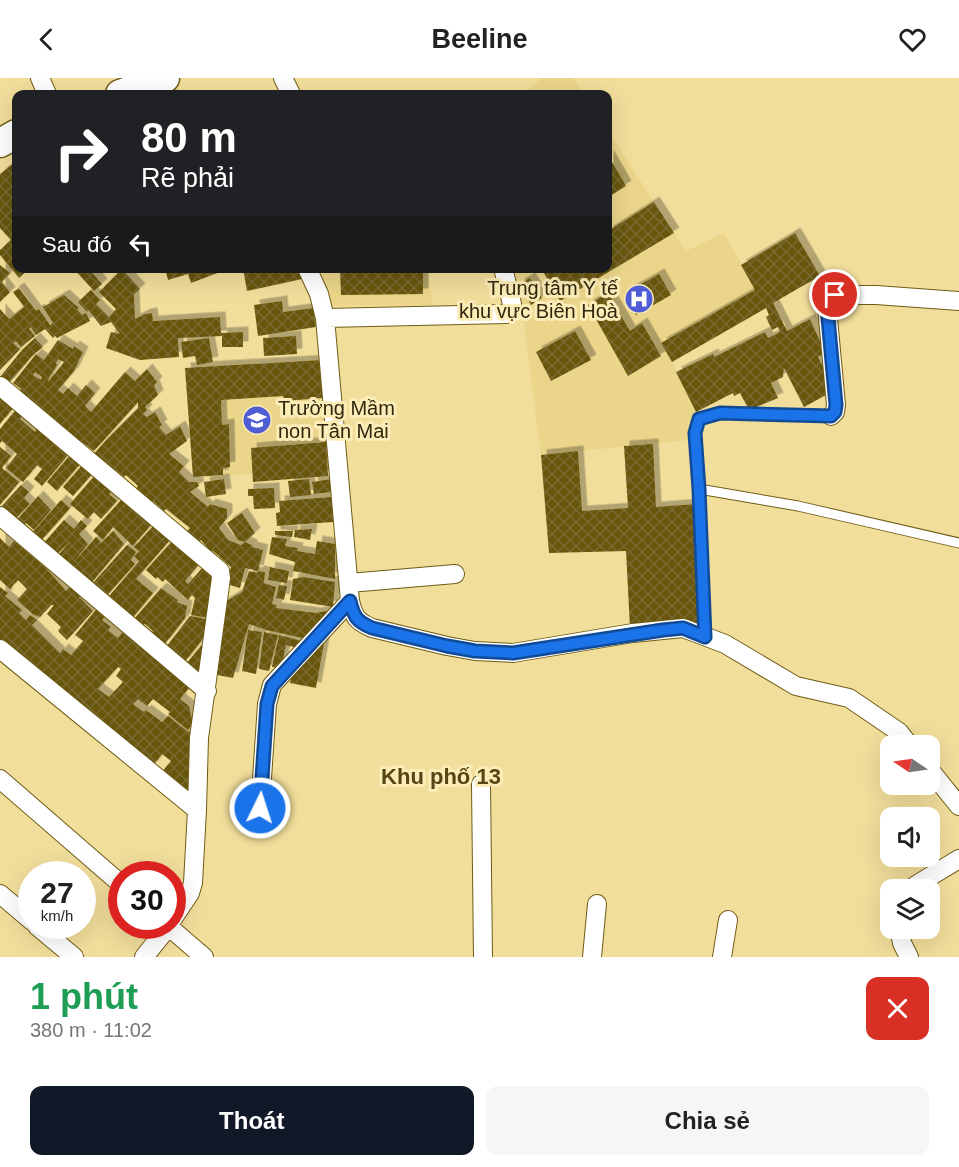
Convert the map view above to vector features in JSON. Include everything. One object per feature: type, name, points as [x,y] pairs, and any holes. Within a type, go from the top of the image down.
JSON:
[{"type":"main road","points":[[138,90],[155,86]]},
{"type":"street","points":[[309,273],[326,318],[350,592],[354,616],[362,624],[447,646],[475,651],[513,653],[633,633],[683,628],[725,644],[796,686],[849,698],[901,735]]},
{"type":"street","points":[[326,318],[507,314],[512,310],[512,304],[504,273]]},
{"type":"street","points":[[831,416],[835,412],[836,405],[827,307],[829,299],[835,295],[876,295],[959,301]]},
{"type":"street","points":[[0,386],[217,566],[220,571],[207,691],[199,738],[197,810],[190,893],[186,899]]},
{"type":"street","points":[[0,516],[207,691]]},
{"type":"street","points":[[260,808],[267,704],[272,686],[350,592],[455,574]]},
{"type":"street","points":[[0,650],[197,810]]},
{"type":"street","points":[[0,779],[108,873]]},
{"type":"street","points":[[940,782],[959,806]]},
{"type":"street","points":[[481,784],[483,957]]},
{"type":"street","points":[[926,879],[959,859]]},
{"type":"street","points":[[0,894],[18,909]]},
{"type":"street","points":[[592,957],[597,904]]},
{"type":"street","points":[[722,957],[728,920]]},
{"type":"street","points":[[53,939],[74,957]]},
{"type":"street","points":[[144,957],[158,939]]},
{"type":"street","points":[[183,939],[204,957]]},
{"type":"street","points":[[901,939],[909,957]]},
{"type":"lane","points":[[705,637],[695,433],[699,419],[720,413],[831,416]]},
{"type":"lane","points":[[699,489],[798,506],[959,543]]},
{"type":"shaded area","points":[[543,78],[573,78],[581,90],[526,90]]},
{"type":"shaded area","name":"Trung tâm Y tế khu vực Biên Hoà","points":[[612,137],[686,251],[724,233],[766,308],[672,362],[697,415],[690,440],[541,455],[523,316],[511,273],[612,273]]},
{"type":"shaded area","points":[[316,273],[429,273],[433,305],[328,306]]},
{"type":"shaded area","name":"Trường Mầm non Tân Mai","points":[[322,360],[328,476],[253,482],[252,474],[193,477],[185,368]]},
{"type":"building","points":[[612,162],[626,186],[612,195]]},
{"type":"building","points":[[12,165],[12,270],[0,255],[0,250],[11,240],[0,228],[0,174]]},
{"type":"building","points":[[654,202],[674,233],[612,270],[612,228]]},
{"type":"building","points":[[795,233],[820,276],[773,303],[787,331],[810,319],[825,352],[818,357],[827,375],[828,394],[804,407],[784,368],[783,377],[771,383],[778,398],[749,410],[740,393],[734,396],[733,393],[696,412],[676,372],[713,354],[714,357],[765,332],[768,338],[780,332],[778,327],[772,330],[766,317],[769,315],[766,308],[672,362],[661,343],[755,290],[741,265]]},
{"type":"building","points":[[0,265],[10,273],[2,282],[10,292],[0,302]]},
{"type":"building","points":[[15,273],[24,273],[19,278]]},
{"type":"building","points":[[78,273],[92,273],[102,284],[94,291]]},
{"type":"building","points":[[118,273],[126,273],[140,289],[134,294],[135,319],[152,313],[153,321],[220,317],[221,333],[243,332],[243,347],[222,347],[222,336],[178,338],[179,357],[140,360],[106,348],[111,332],[120,334],[111,322],[101,326],[78,302],[91,290],[100,300],[96,304],[109,317],[116,309],[99,292]]},
{"type":"building","points":[[166,273],[217,273],[191,283],[188,274],[168,280]]},
{"type":"building","points":[[244,273],[301,273],[302,279],[247,291]]},
{"type":"building","points":[[340,273],[423,273],[423,294],[341,295]]},
{"type":"building","points":[[544,273],[607,273],[560,301]]},
{"type":"building","points":[[659,274],[671,295],[636,315],[625,293]]},
{"type":"building","points":[[530,278],[542,298],[531,305],[519,284]]},
{"type":"building","points":[[19,288],[36,311],[39,309],[50,325],[53,323],[43,307],[64,295],[79,308],[77,309],[82,315],[86,313],[90,321],[57,338],[55,336],[53,338],[45,329],[36,335],[31,327],[29,329],[35,336],[21,347],[16,341],[13,343],[20,349],[0,370],[0,309],[9,319],[24,307],[13,292]]},
{"type":"building","points":[[608,293],[630,331],[642,323],[661,356],[628,376],[588,305]]},
{"type":"building","points":[[282,301],[283,312],[313,308],[316,327],[258,336],[254,305]]},
{"type":"building","points":[[575,331],[591,360],[551,381],[536,352]]},
{"type":"building","points":[[296,336],[297,354],[264,356],[263,338]]},
{"type":"building","points":[[35,338],[43,347],[32,356],[8,384],[0,377]]},
{"type":"building","points":[[209,338],[213,362],[197,365],[195,356],[183,358],[181,342]]},
{"type":"building","points":[[58,340],[83,352],[74,371],[58,390],[63,394],[68,388],[77,396],[86,385],[95,393],[85,406],[91,412],[125,372],[135,381],[147,369],[157,382],[154,385],[158,395],[145,407],[147,410],[143,414],[147,417],[155,412],[162,425],[159,427],[166,435],[180,426],[187,441],[169,454],[184,466],[179,472],[189,482],[197,482],[199,486],[190,492],[208,507],[210,504],[227,509],[227,518],[219,528],[228,540],[241,545],[245,542],[263,550],[258,571],[245,568],[240,588],[226,584],[231,567],[213,551],[211,552],[201,540],[197,543],[187,531],[190,528],[153,501],[150,504],[135,490],[138,486],[126,475],[124,477],[114,469],[111,473],[91,457],[138,408],[138,402],[94,451],[82,442],[78,446],[19,392],[21,389],[13,383],[36,354],[44,360]],"holes":[[[58,359],[64,362],[48,382],[57,365]],[[35,372],[42,377],[41,380],[33,375]]]},
{"type":"building","points":[[322,360],[323,398],[284,401],[283,396],[221,400],[222,425],[229,424],[230,467],[223,468],[223,475],[193,477],[185,368]]},
{"type":"building","points":[[0,396],[13,408],[0,424]]},
{"type":"building","points":[[17,408],[24,414],[20,419],[35,432],[37,429],[68,455],[42,486],[34,479],[42,469],[37,465],[23,482],[6,468],[17,454],[2,441],[0,443],[0,429]]},
{"type":"building","points":[[326,442],[328,476],[253,482],[251,448]]},
{"type":"building","points":[[653,444],[656,507],[696,504],[701,628],[630,627],[626,551],[549,553],[541,455],[578,451],[582,511],[628,508],[624,446]]},
{"type":"building","points":[[0,447],[11,456],[2,468],[19,482],[0,505]]},
{"type":"building","points":[[71,454],[81,463],[57,491],[47,482]]},
{"type":"building","points":[[83,464],[93,473],[73,496],[63,487]]},
{"type":"building","points":[[95,475],[112,490],[109,494],[117,501],[101,519],[94,512],[88,519],[70,504]]},
{"type":"building","points":[[224,479],[226,494],[206,497],[204,482]]},
{"type":"building","points":[[309,479],[311,495],[290,497],[288,481]]},
{"type":"building","points":[[332,479],[332,492],[314,494],[312,482]]},
{"type":"building","points":[[21,485],[29,492],[24,498],[30,504],[13,522],[0,508]]},
{"type":"building","points":[[274,488],[275,508],[254,509],[253,496],[248,496],[248,489]]},
{"type":"building","points":[[38,496],[51,510],[34,530],[26,523],[21,529],[14,523]]},
{"type":"building","points":[[332,497],[333,522],[277,526],[276,513],[280,512],[279,501]]},
{"type":"building","points":[[122,499],[151,525],[133,546],[113,527],[103,540],[93,531]]},
{"type":"building","points":[[61,500],[70,508],[40,542],[31,534]]},
{"type":"building","points":[[242,513],[255,533],[245,542],[238,540],[227,523]]},
{"type":"building","points":[[64,520],[74,529],[81,520],[87,526],[79,534],[88,544],[73,563],[96,537],[101,542],[99,545],[113,531],[124,544],[87,588],[56,557],[71,541],[55,556],[42,545]]},
{"type":"building","points":[[153,526],[170,540],[136,579],[153,593],[130,621],[104,602],[139,561],[134,556],[139,551],[134,547]]},
{"type":"building","points":[[312,529],[310,540],[294,537],[295,530]]},
{"type":"building","points":[[275,531],[293,531],[292,537],[275,535]]},
{"type":"building","points":[[272,537],[287,539],[285,546],[298,548],[297,551],[315,554],[317,541],[335,544],[335,579],[293,571],[295,562],[269,554]]},
{"type":"building","points":[[0,538],[9,547],[14,541],[46,568],[66,591],[72,585],[83,594],[79,597],[93,611],[67,640],[58,631],[61,627],[47,614],[54,605],[51,605],[40,617],[32,614],[17,600],[27,589],[18,580],[10,589],[0,580]]},
{"type":"building","points":[[172,541],[200,563],[185,581],[188,584],[204,566],[215,575],[211,580],[216,582],[208,618],[191,615],[195,598],[192,595],[188,600],[165,579],[163,582],[157,577],[156,579],[146,570]]},
{"type":"building","points":[[127,545],[136,552],[131,560],[135,564],[103,600],[92,584]]},
{"type":"building","points":[[270,567],[289,571],[287,583],[268,580]]},
{"type":"building","points":[[249,571],[265,572],[264,583],[276,587],[272,604],[277,605],[276,608],[316,613],[326,611],[325,625],[307,639],[249,624],[233,678],[212,674],[223,603],[242,592]]},
{"type":"building","points":[[304,577],[335,582],[333,607],[290,600],[293,579]]},
{"type":"building","points":[[279,585],[287,586],[284,600],[276,598]]},
{"type":"building","points":[[0,587],[8,593],[5,596],[22,610],[19,613],[26,620],[30,615],[37,620],[32,625],[60,653],[63,649],[71,655],[83,641],[75,635],[99,606],[107,614],[102,620],[111,627],[108,630],[118,638],[123,632],[149,649],[146,652],[154,659],[156,657],[192,684],[180,699],[189,706],[193,724],[188,730],[153,699],[147,706],[138,699],[133,704],[162,722],[168,716],[190,733],[190,789],[185,795],[160,774],[171,761],[162,754],[152,767],[51,679],[50,682],[0,640]],"holes":[[[118,667],[121,669],[116,676],[123,682],[109,697],[98,689]]]},
{"type":"building","points":[[161,588],[178,600],[177,602],[187,606],[185,618],[164,645],[151,634],[153,631],[145,624],[142,626],[134,619]]},
{"type":"building","points":[[190,616],[211,620],[205,636],[184,663],[166,647]]},
{"type":"building","points":[[248,630],[262,632],[256,674],[242,671]]},
{"type":"building","points":[[264,632],[278,635],[269,671],[259,669]]},
{"type":"building","points":[[279,635],[302,641],[300,649],[286,645],[281,668],[272,667]]},
{"type":"building","points":[[204,642],[208,657],[196,673],[186,664]]},
{"type":"building","points":[[319,642],[324,643],[316,688],[290,683],[292,670]]},
{"type":"place","name":"Trung tâm Y tế khu vực Biên Hoà","points":[[639,299]]},
{"type":"place","name":"Trường Mầm non Tân Mai","points":[[257,420]]},
{"type":"district","name":"Khu phố 13","points":[[441,776]]},
{"type":"route","points":[[260,808],[267,704],[272,686],[350,601],[354,616],[362,624],[475,651],[513,653],[633,633],[683,628],[705,637],[695,433],[699,419],[720,413],[831,416],[835,412],[836,405],[827,307],[829,299],[835,295]]}]
